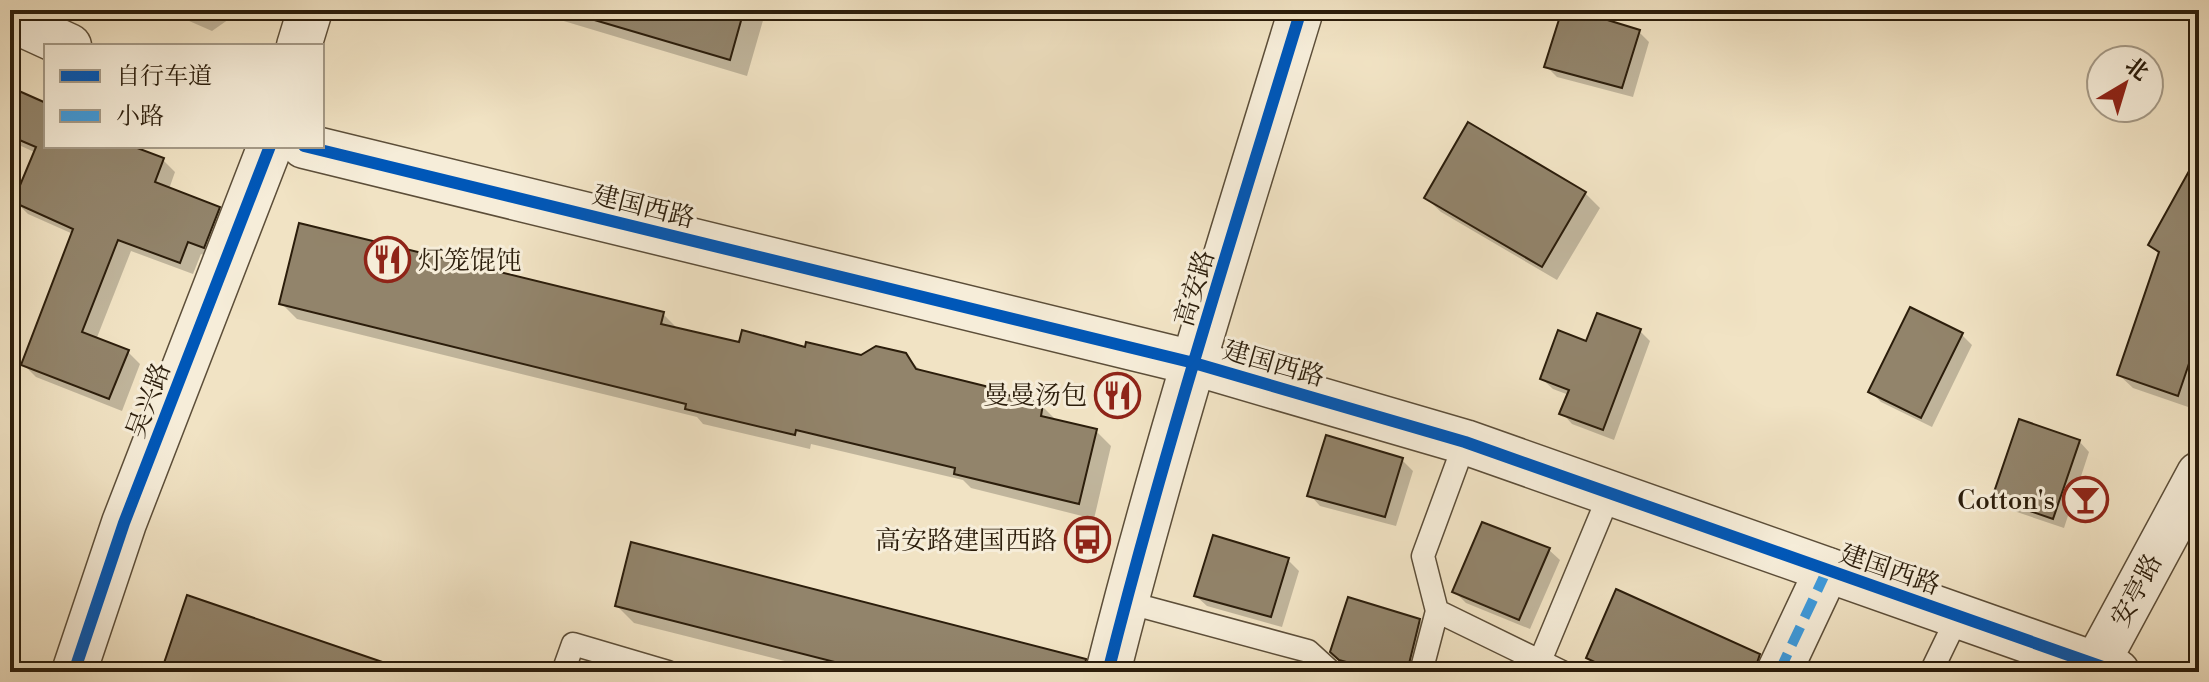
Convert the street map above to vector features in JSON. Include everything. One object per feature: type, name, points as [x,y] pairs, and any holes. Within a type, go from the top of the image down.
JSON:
[{"type":"street","points":[[300,44],[310,10]]},
{"type":"street","name":"高安路","points":[[1108,672],[1194,363],[1301,10]]},
{"type":"street","points":[[10,19],[65,44]]},
{"type":"street","name":"吴兴路","points":[[74,672],[124,523],[269,148]]},
{"type":"street","name":"建国西路","points":[[312,148],[1194,363],[1465,442],[2107,668]]},
{"type":"street","name":"安亭路","points":[[2107,668],[2199,474]]},
{"type":"street","points":[[1779,672],[1827,570]]},
{"type":"lane","points":[[1421,672],[1437,611],[1423,556],[1465,442]]},
{"type":"lane","points":[[1540,661],[1610,493]]},
{"type":"lane","points":[[1126,602],[1308,651],[1331,672]]},
{"type":"lane","points":[[1437,611],[1562,672]]},
{"type":"lane","points":[[1931,672],[1958,616]]},
{"type":"lane","points":[[563,672],[573,644],[668,672]]},
{"type":"building","points":[[592,10],[744,10],[730,60],[591,19]]},
{"type":"building","points":[[1562,10],[1575,10],[1640,30],[1622,88],[1544,67]]},
{"type":"building","points":[[10,87],[44,102],[44,148],[137,148],[164,158],[155,182],[220,207],[204,248],[188,242],[180,263],[118,240],[82,332],[129,350],[109,399],[21,365],[73,229],[13,202],[36,147],[10,136]]},
{"type":"building","points":[[1468,122],[1586,192],[1542,267],[1424,198]]},
{"type":"building","points":[[2199,153],[2199,334],[2178,396],[2117,375],[2159,252],[2148,245]]},
{"type":"building","points":[[299,223],[664,312],[661,324],[739,342],[742,330],[805,347],[806,342],[861,355],[876,346],[906,353],[916,369],[1043,404],[1041,416],[1097,429],[1079,504],[954,474],[955,468],[796,430],[795,435],[685,409],[686,404],[279,304]]},
{"type":"building","points":[[1910,307],[1963,333],[1921,418],[1868,392]]},
{"type":"building","points":[[1597,313],[1641,329],[1603,430],[1559,414],[1569,390],[1540,379],[1558,330],[1586,341]]},
{"type":"building","points":[[2019,419],[2080,440],[2053,519],[1992,498]]},
{"type":"building","points":[[1326,435],[1403,458],[1385,517],[1307,496]]},
{"type":"building","points":[[1482,522],[1550,548],[1519,620],[1452,592]]},
{"type":"building","points":[[1213,535],[1289,558],[1271,617],[1194,596]]},
{"type":"building","points":[[631,542],[1086,659],[1084,672],[874,672],[615,606]]},
{"type":"building","points":[[1616,589],[1760,654],[1754,672],[1616,672],[1586,658]]},
{"type":"building","points":[[187,595],[394,666],[393,672],[161,672]]},
{"type":"building","points":[[1348,597],[1420,619],[1407,672],[1383,672],[1339,660],[1330,652]]},
{"type":"marked path","points":[[1779,672],[1827,570]]},
{"type":"cycle path","points":[[1108,672],[1176,423],[1301,10]]},
{"type":"cycle path","points":[[74,672],[124,523],[269,148]]},
{"type":"cycle path","points":[[312,148],[1194,363],[1465,442],[2117,672]]},
{"type":"place","name":"灯笼馄饨","points":[[387,260]]},
{"type":"place","name":"曼曼汤包","points":[[1118,395]]},
{"type":"place","name":"Cotton's","points":[[2086,500]]},
{"type":"place","name":"高安路建国西路","points":[[1088,540]]}]
